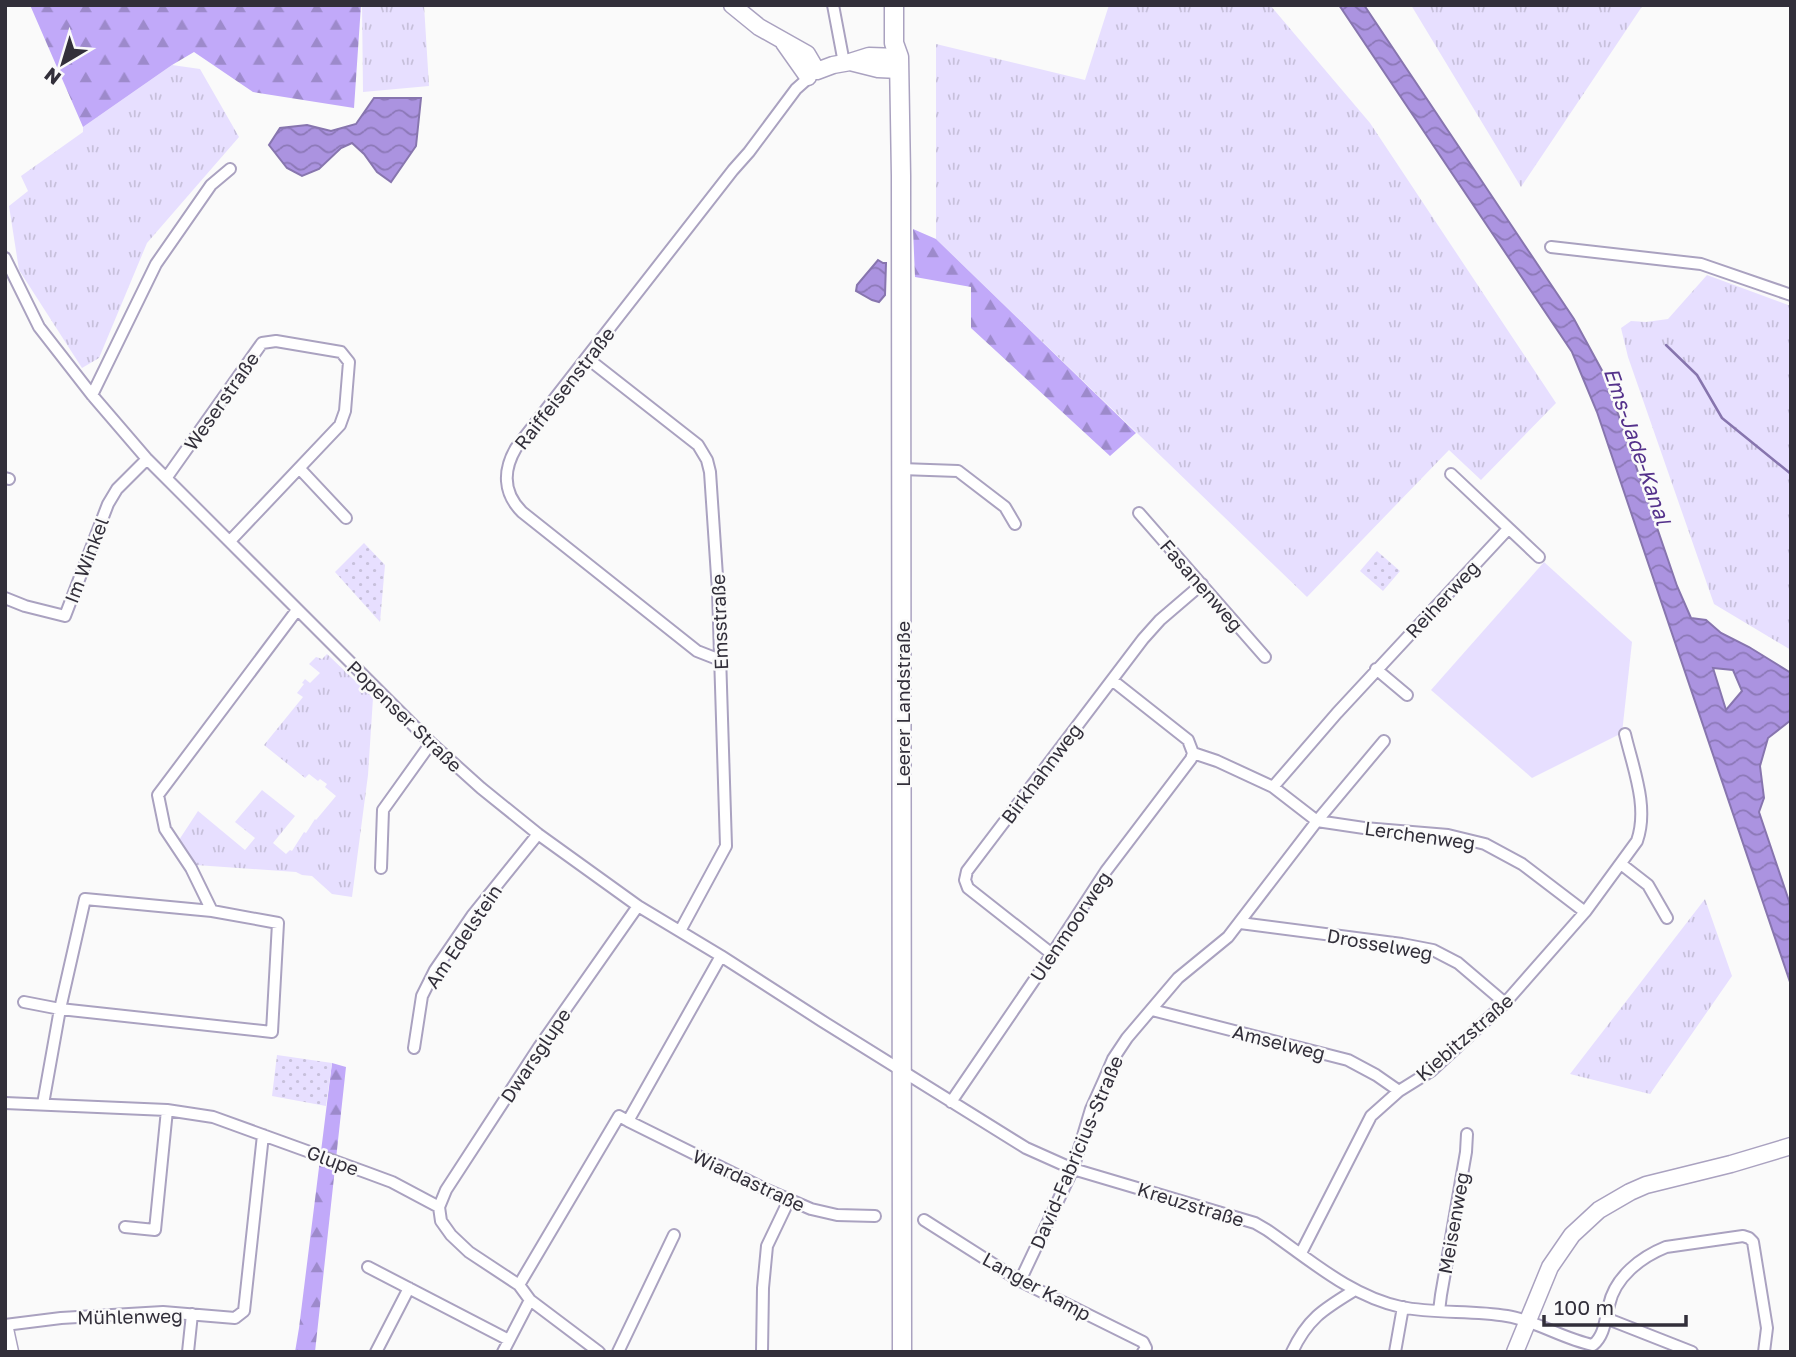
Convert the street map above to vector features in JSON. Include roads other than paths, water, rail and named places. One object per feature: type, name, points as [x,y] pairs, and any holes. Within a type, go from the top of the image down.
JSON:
[{"type":"main road","name":"Leerer Landstraße","points":[[894,5],[894,43],[899,63]]},
{"type":"main road","name":"Leerer Landstraße","points":[[902,5],[899,63],[902,1352]]},
{"type":"street","points":[[732,5],[759,27],[783,41],[813,74],[833,65],[869,56],[899,63]]},
{"type":"street","points":[[833,5],[847,62]]},
{"type":"street","name":"Raiffeisenstraße","points":[[720,660],[697,652],[515,506],[506,476],[507,466],[516,448],[796,89],[813,74]]},
{"type":"street","points":[[92,395],[156,264],[211,185],[230,169]]},
{"type":"street","points":[[1550,247],[1701,264],[1791,295]]},
{"type":"street","name":"Popenser Straße","points":[[5,258],[39,327],[147,459],[430,743],[538,834],[638,906],[902,1070]]},
{"type":"street","name":"Weserstraße","points":[[167,477],[262,343],[275,341],[341,352],[349,362],[345,411],[340,425],[230,541]]},
{"type":"street","name":"Emsstraße","points":[[587,358],[698,445],[708,460],[710,472],[718,583],[726,846],[680,931]]},
{"type":"street","name":"Im Winkel","points":[[6,602],[65,616],[108,504],[117,489],[147,459]]},
{"type":"street","points":[[300,468],[346,518]]},
{"type":"street","points":[[901,469],[958,471],[1004,507],[1015,524]]},
{"type":"street","points":[[1451,474],[1539,557]]},
{"type":"street","name":"Fasanenweg","points":[[1139,513],[1265,657]]},
{"type":"street","name":"Reiherweg","points":[[1273,787],[1376,669],[1508,529]]},
{"type":"street","name":"Birkhahnweg","points":[[1052,954],[968,888],[965,880],[967,871],[1160,620],[1202,584]]},
{"type":"street","points":[[212,911],[191,869],[165,829],[158,796],[297,610]]},
{"type":"street","points":[[1376,669],[1407,695]]},
{"type":"street","points":[[1112,680],[1188,740],[1193,753],[1273,787],[1318,821]]},
{"type":"street","name":"Kiebitzstraße","points":[[1301,1253],[1371,1116],[1399,1091],[1430,1071],[1505,1003],[1585,912],[1637,841],[1643,811],[1625,734]]},
{"type":"street","name":"David-Fabricius-Straße","points":[[1020,1281],[1073,1169],[1091,1109],[1113,1059],[1127,1038],[1178,978],[1228,937],[1384,741]]},
{"type":"street","points":[[381,868],[383,810],[430,743]]},
{"type":"street","name":"Ulenmoorweg","points":[[951,1101],[1106,871],[1193,753]]},
{"type":"street","name":"Lerchenweg","points":[[1318,821],[1448,835],[1485,844],[1522,864],[1585,912]]},
{"type":"street","name":"Am Edelstein","points":[[414,1048],[422,996],[435,970],[472,916],[538,834]]},
{"type":"street","points":[[1620,864],[1648,885],[1667,918]]},
{"type":"street","points":[[24,1002],[60,1009],[272,1032],[278,922],[212,911],[85,899],[60,1009],[43,1104]]},
{"type":"street","name":"Dwarsglupe","points":[[439,1207],[446,1190],[539,1046],[638,906]]},
{"type":"street","name":"Drosselweg","points":[[1240,923],[1433,950],[1458,963],[1505,1003]]},
{"type":"street","points":[[519,1285],[619,1116],[628,1121],[721,956]]},
{"type":"street","name":"Amselweg","points":[[1152,1010],[1348,1060],[1399,1091]]},
{"type":"street","name":"Kreuzstraße","points":[[902,1070],[1026,1148],[1073,1169],[1242,1218],[1267,1230],[1354,1290],[1386,1303],[1439,1311],[1506,1316],[1593,1345],[1598,1341],[1608,1319]]},
{"type":"street","name":"Glupe","points":[[5,1103],[167,1110],[213,1116],[392,1182],[439,1207]]},
{"type":"street","points":[[125,1227],[155,1230],[167,1110]]},
{"type":"street","name":"Wiardastraße","points":[[628,1121],[722,1169],[811,1209],[837,1216],[875,1216]]},
{"type":"street","name":"Meisenweg","points":[[1439,1311],[1467,1134]]},
{"type":"street","name":"Mühlenweg","points":[[5,1327],[61,1318],[163,1312],[235,1318],[244,1311],[263,1135]]},
{"type":"street","points":[[1515,1352],[1550,1267],[1572,1235],[1599,1210],[1646,1185],[1791,1146]]},
{"type":"street","points":[[762,1352],[767,1246],[789,1200]]},
{"type":"street","points":[[439,1207],[441,1221],[451,1236],[469,1252],[519,1285],[530,1300],[599,1352]]},
{"type":"street","name":"Langer Kamp","points":[[924,1220],[1020,1281],[1143,1342],[1146,1349],[1143,1352]]},
{"type":"street","points":[[618,1352],[674,1235]]},
{"type":"street","points":[[1689,1351],[1608,1319],[1608,1306],[1614,1291],[1635,1265],[1656,1251],[1678,1244],[1743,1236],[1754,1242],[1767,1328],[1765,1352]]},
{"type":"street","points":[[368,1267],[509,1340]]},
{"type":"street","points":[[376,1352],[409,1289]]},
{"type":"street","points":[[1292,1352],[1311,1320],[1354,1290]]},
{"type":"street","points":[[503,1352],[530,1300]]},
{"type":"street","points":[[1395,1352],[1403,1307]]},
{"type":"street","points":[[188,1352],[192,1314]]},
{"type":"street","points":[[5,1327],[10,1352]]},
{"type":"water","points":[[1339,5],[1364,5],[1574,319],[1605,376],[1677,586],[1691,618],[1706,620],[1721,633],[1791,673],[1791,720],[1768,738],[1760,766],[1764,798],[1759,812],[1791,907],[1791,985],[1597,412],[1572,352]],"holes":[[[1713,668],[1733,670],[1742,691],[1726,710]]]},
{"type":"water","points":[[374,98],[421,98],[416,146],[391,182],[377,172],[352,143],[341,148],[319,169],[302,176],[287,168],[269,145],[280,128],[307,125],[331,131],[356,124]]},
{"type":"water","points":[[878,260],[886,263],[885,295],[879,302],[856,291],[857,285]]},
{"type":"waterway","points":[[1666,345],[1697,375],[1722,418],[1791,474]]},
{"type":"water label","name":"Ems-Jade-Kanal","points":[[1638,446]]}]
